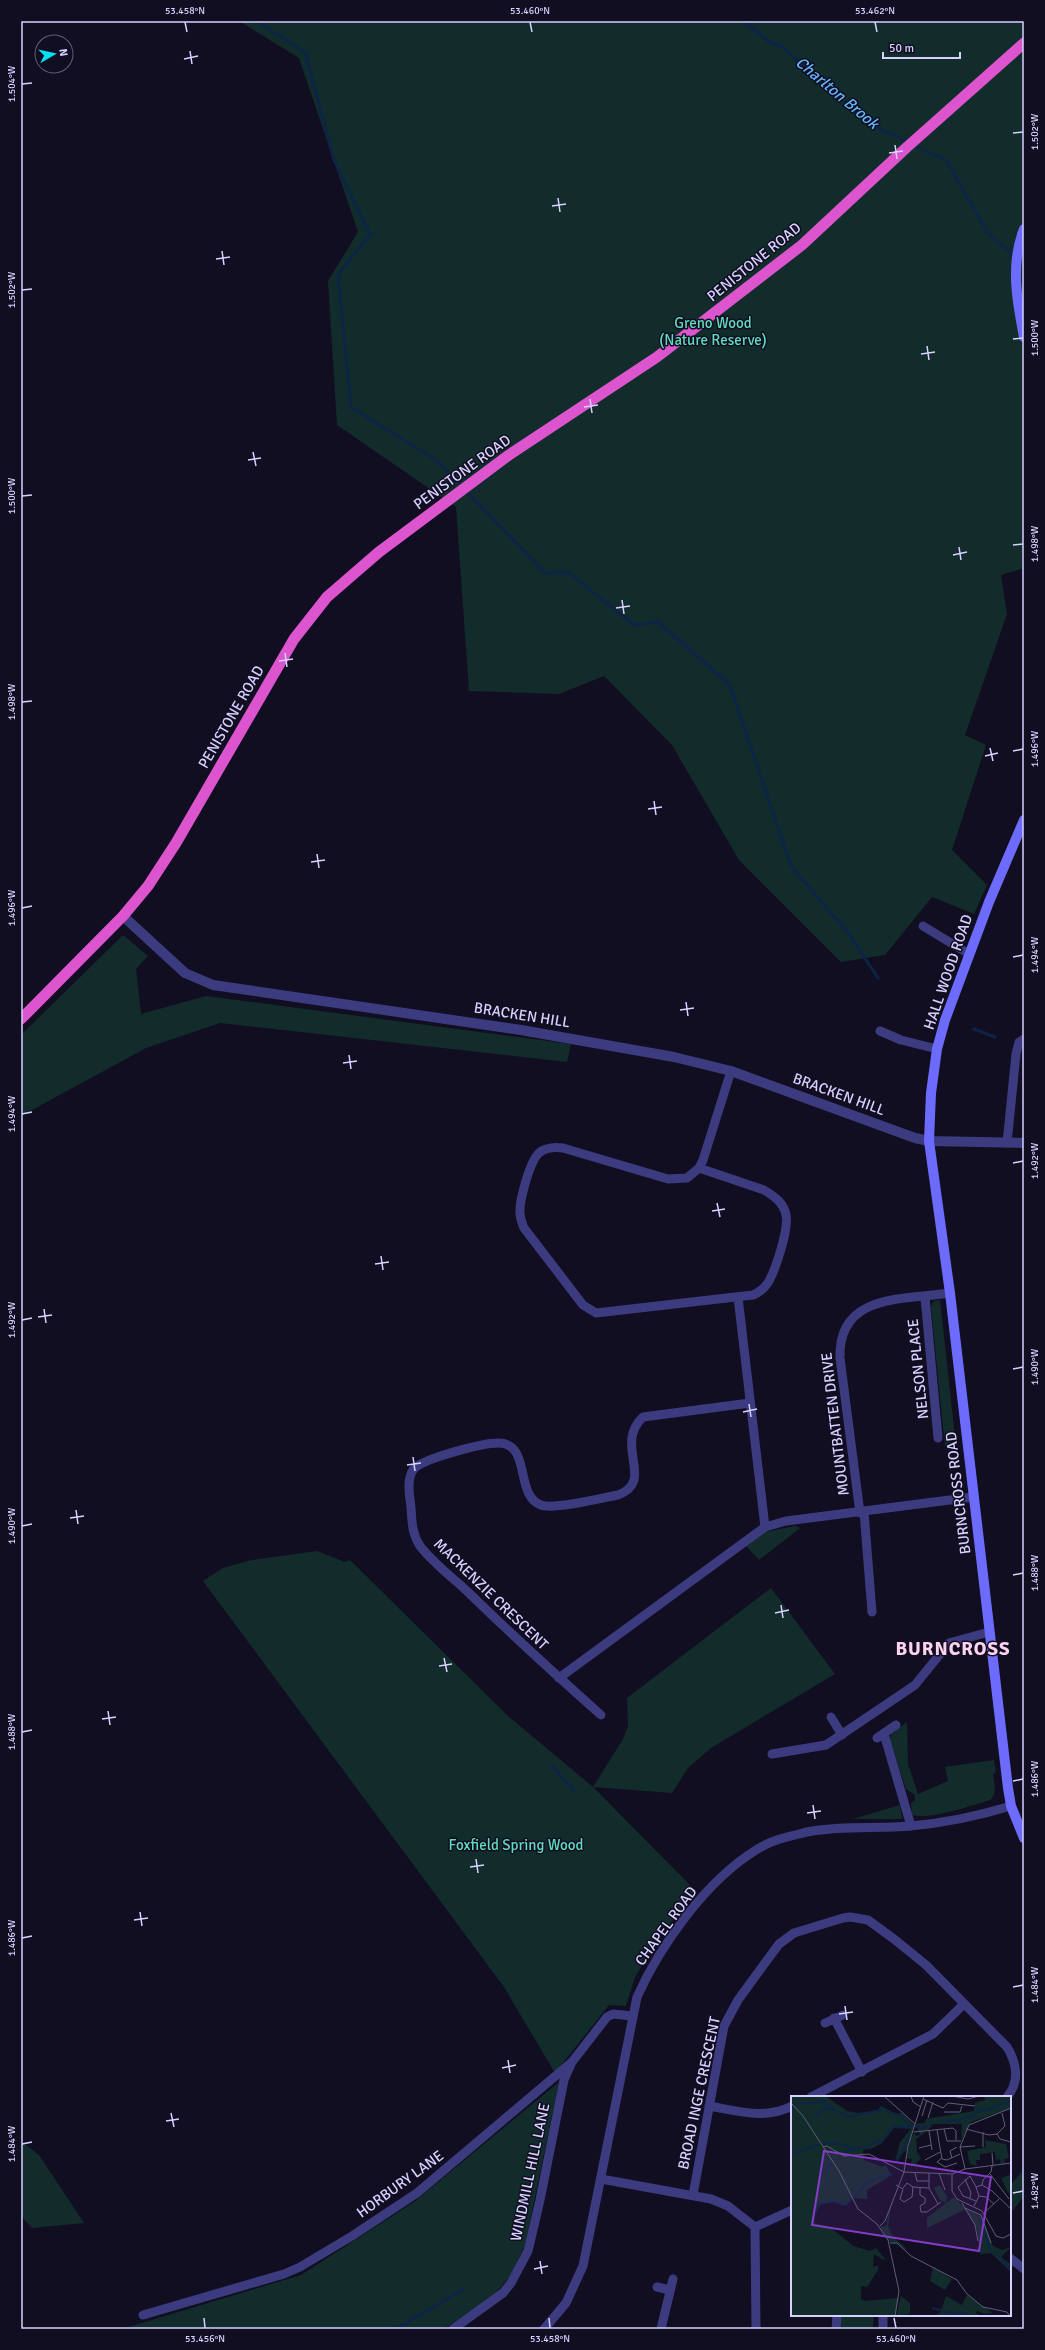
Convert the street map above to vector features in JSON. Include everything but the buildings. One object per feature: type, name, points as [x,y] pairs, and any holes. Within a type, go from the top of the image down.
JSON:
[{"type":"highway","name":"PENISTONE ROAD","points":[[21,1019],[123,916],[148,886],[176,843],[294,639],[327,597],[379,552],[508,455],[657,357],[802,246],[906,148],[1024,43]]},
{"type":"main road","points":[[1024,229],[1018,242],[1015,293],[1024,336]]},
{"type":"main road","name":"HALL WOOD ROAD","points":[[929,1142],[932,1093],[937,1049],[969,954],[1024,820]]},
{"type":"main road","name":"BURNCROSS ROAD","points":[[929,1142],[950,1293],[989,1632],[1011,1806],[1024,1838]]},
{"type":"street","name":"BRACKEN HILL","points":[[123,916],[185,973],[213,985],[521,1030],[667,1056],[731,1071],[929,1142],[1024,1143]]},
{"type":"street","points":[[923,926],[969,954]]},
{"type":"street","points":[[880,1031],[901,1040],[937,1049]]},
{"type":"street","points":[[1006,1143],[1016,1054],[1019,1042],[1024,1039]]},
{"type":"street","points":[[699,1168],[773,1195],[783,1206],[786,1214],[787,1225],[769,1281],[761,1291],[738,1297],[596,1313],[583,1305],[524,1228],[521,1220],[521,1202],[534,1161],[539,1154],[546,1149],[563,1148],[668,1179],[687,1178],[699,1168],[708,1147],[731,1071]]},
{"type":"street","name":"MOUNTBATTEN DRIVE","points":[[872,1612],[862,1512],[839,1344],[851,1320],[870,1305],[883,1301],[950,1293]]},
{"type":"street","points":[[738,1297],[765,1527]]},
{"type":"street","name":"NELSON PLACE","points":[[925,1297],[938,1438]]},
{"type":"street","name":"MACKENZIE CRESCENT","points":[[601,1716],[421,1547],[412,1527],[409,1478],[412,1471],[417,1465],[433,1458],[498,1443],[514,1450],[518,1456],[530,1497],[542,1506],[557,1506],[618,1495],[626,1492],[634,1479],[631,1436],[633,1428],[644,1417],[750,1403]]},
{"type":"street","points":[[559,1678],[765,1527],[786,1521],[973,1497]]},
{"type":"street","points":[[772,1754],[818,1748],[842,1735],[915,1685],[948,1643],[989,1632]]},
{"type":"street","points":[[831,1717],[842,1735]]},
{"type":"street","points":[[896,1725],[880,1736],[912,1826]]},
{"type":"street","name":"CHAPEL ROAD","points":[[544,2329],[566,2303],[583,2266],[632,2016],[647,1975],[672,1937],[715,1884],[756,1850],[787,1837],[828,1829],[912,1826],[979,1815],[1011,1806]]},
{"type":"street","name":"BROAD INGE CRESCENT","points":[[693,2195],[724,2026],[730,2011],[779,1944],[794,1933],[843,1918],[868,1920],[894,1939],[926,1965],[1007,2047],[1012,2056],[1016,2069],[1015,2083],[1008,2096]]},
{"type":"street","points":[[813,2096],[933,2034],[964,2004]]},
{"type":"street","name":"HORBURY LANE","points":[[143,2315],[284,2274],[300,2267],[417,2193],[572,2062],[607,2017],[613,2014],[632,2016]]},
{"type":"street","points":[[825,2023],[839,2017],[862,2072]]},
{"type":"street","name":"WINDMILL HILL LANE","points":[[453,2329],[502,2293],[511,2283],[528,2251],[540,2200],[564,2080],[572,2062]]},
{"type":"street","points":[[709,2106],[764,2114],[780,2112],[791,2106]]},
{"type":"street","points":[[601,2179],[693,2195],[728,2206],[755,2227]]},
{"type":"street","points":[[755,2227],[791,2210]]},
{"type":"street","points":[[755,2227],[756,2329]]},
{"type":"street","points":[[1011,2259],[1024,2269]]},
{"type":"street","points":[[661,2329],[673,2279]]},
{"type":"street","points":[[657,2287],[670,2290]]},
{"type":"street","points":[[836,2329],[837,2316]]},
{"type":"street","points":[[883,2316],[883,2329]]},
{"type":"green space","name":"Greno Wood (Nature Reserve)","points":[[239,21],[1024,21],[1024,568],[1001,575],[1007,614],[965,735],[986,745],[952,850],[987,885],[974,914],[932,897],[885,955],[841,962],[739,860],[672,745],[604,676],[559,694],[469,691],[456,507],[337,425],[328,281],[358,232],[299,58]]},
{"type":"green space","points":[[123,935],[148,956],[136,969],[141,1014],[206,996],[571,1044],[567,1062],[220,1023],[146,1048],[21,1116],[21,1035]]},
{"type":"green space","points":[[940,1300],[956,1446],[945,1447],[931,1306],[934,1301]]},
{"type":"green space","points":[[795,1526],[800,1528],[759,1560],[746,1546],[765,1532]]},
{"type":"green space","name":"Foxfield Spring Wood","points":[[317,1551],[345,1562],[350,1560],[508,1716],[593,1787],[695,1890],[654,1945],[635,1977],[626,2006],[609,2005],[555,2073],[504,1987],[203,1581],[223,1568],[252,1560]]},
{"type":"green space","points":[[771,1588],[835,1674],[711,1748],[688,1768],[672,1793],[593,1787],[623,1739],[628,1726],[627,1698]]},
{"type":"green space","points":[[907,1722],[908,1764],[918,1794],[948,1781],[945,1767],[994,1760],[996,1772],[993,1774],[995,1791],[990,1800],[961,1809],[930,1816],[912,1815],[911,1803],[915,1800],[915,1795],[906,1789],[890,1740],[891,1734]]},
{"type":"green space","points":[[900,1805],[902,1819],[853,1819]]},
{"type":"green space","points":[[559,2082],[525,2245],[511,2275],[495,2294],[444,2329],[122,2329],[301,2275],[414,2202]]},
{"type":"green space","points":[[21,2141],[39,2155],[84,2223],[32,2228],[21,2216]]},
{"type":"green space","points":[[1024,2169],[1024,2196],[1013,2210],[1011,2209],[1011,2185]]},
{"type":"green space","points":[[839,2316],[874,2316],[873,2329],[839,2329]]},
{"type":"waterway","points":[[256,21],[305,52],[334,160],[370,234],[338,275],[351,407],[436,460],[462,487]]},
{"type":"waterway","name":"Charlton Brook","points":[[744,21],[769,42],[781,46],[874,126],[908,142]]},
{"type":"waterway","name":"Charlton Brook","points":[[913,145],[946,160],[988,233],[1015,257]]},
{"type":"waterway","name":"Charlton Brook","points":[[1019,261],[1024,265]]},
{"type":"waterway","points":[[466,491],[545,573],[568,572],[634,625],[658,622],[730,685],[791,866],[849,934],[878,978]]},
{"type":"waterway","points":[[974,1029],[995,1037]]},
{"type":"waterway","points":[[552,1766],[574,1791]]},
{"type":"waterway","points":[[396,2329],[464,2289]]},
{"type":"district","name":"BURNCROSS","points":[[953,1649]]}]
